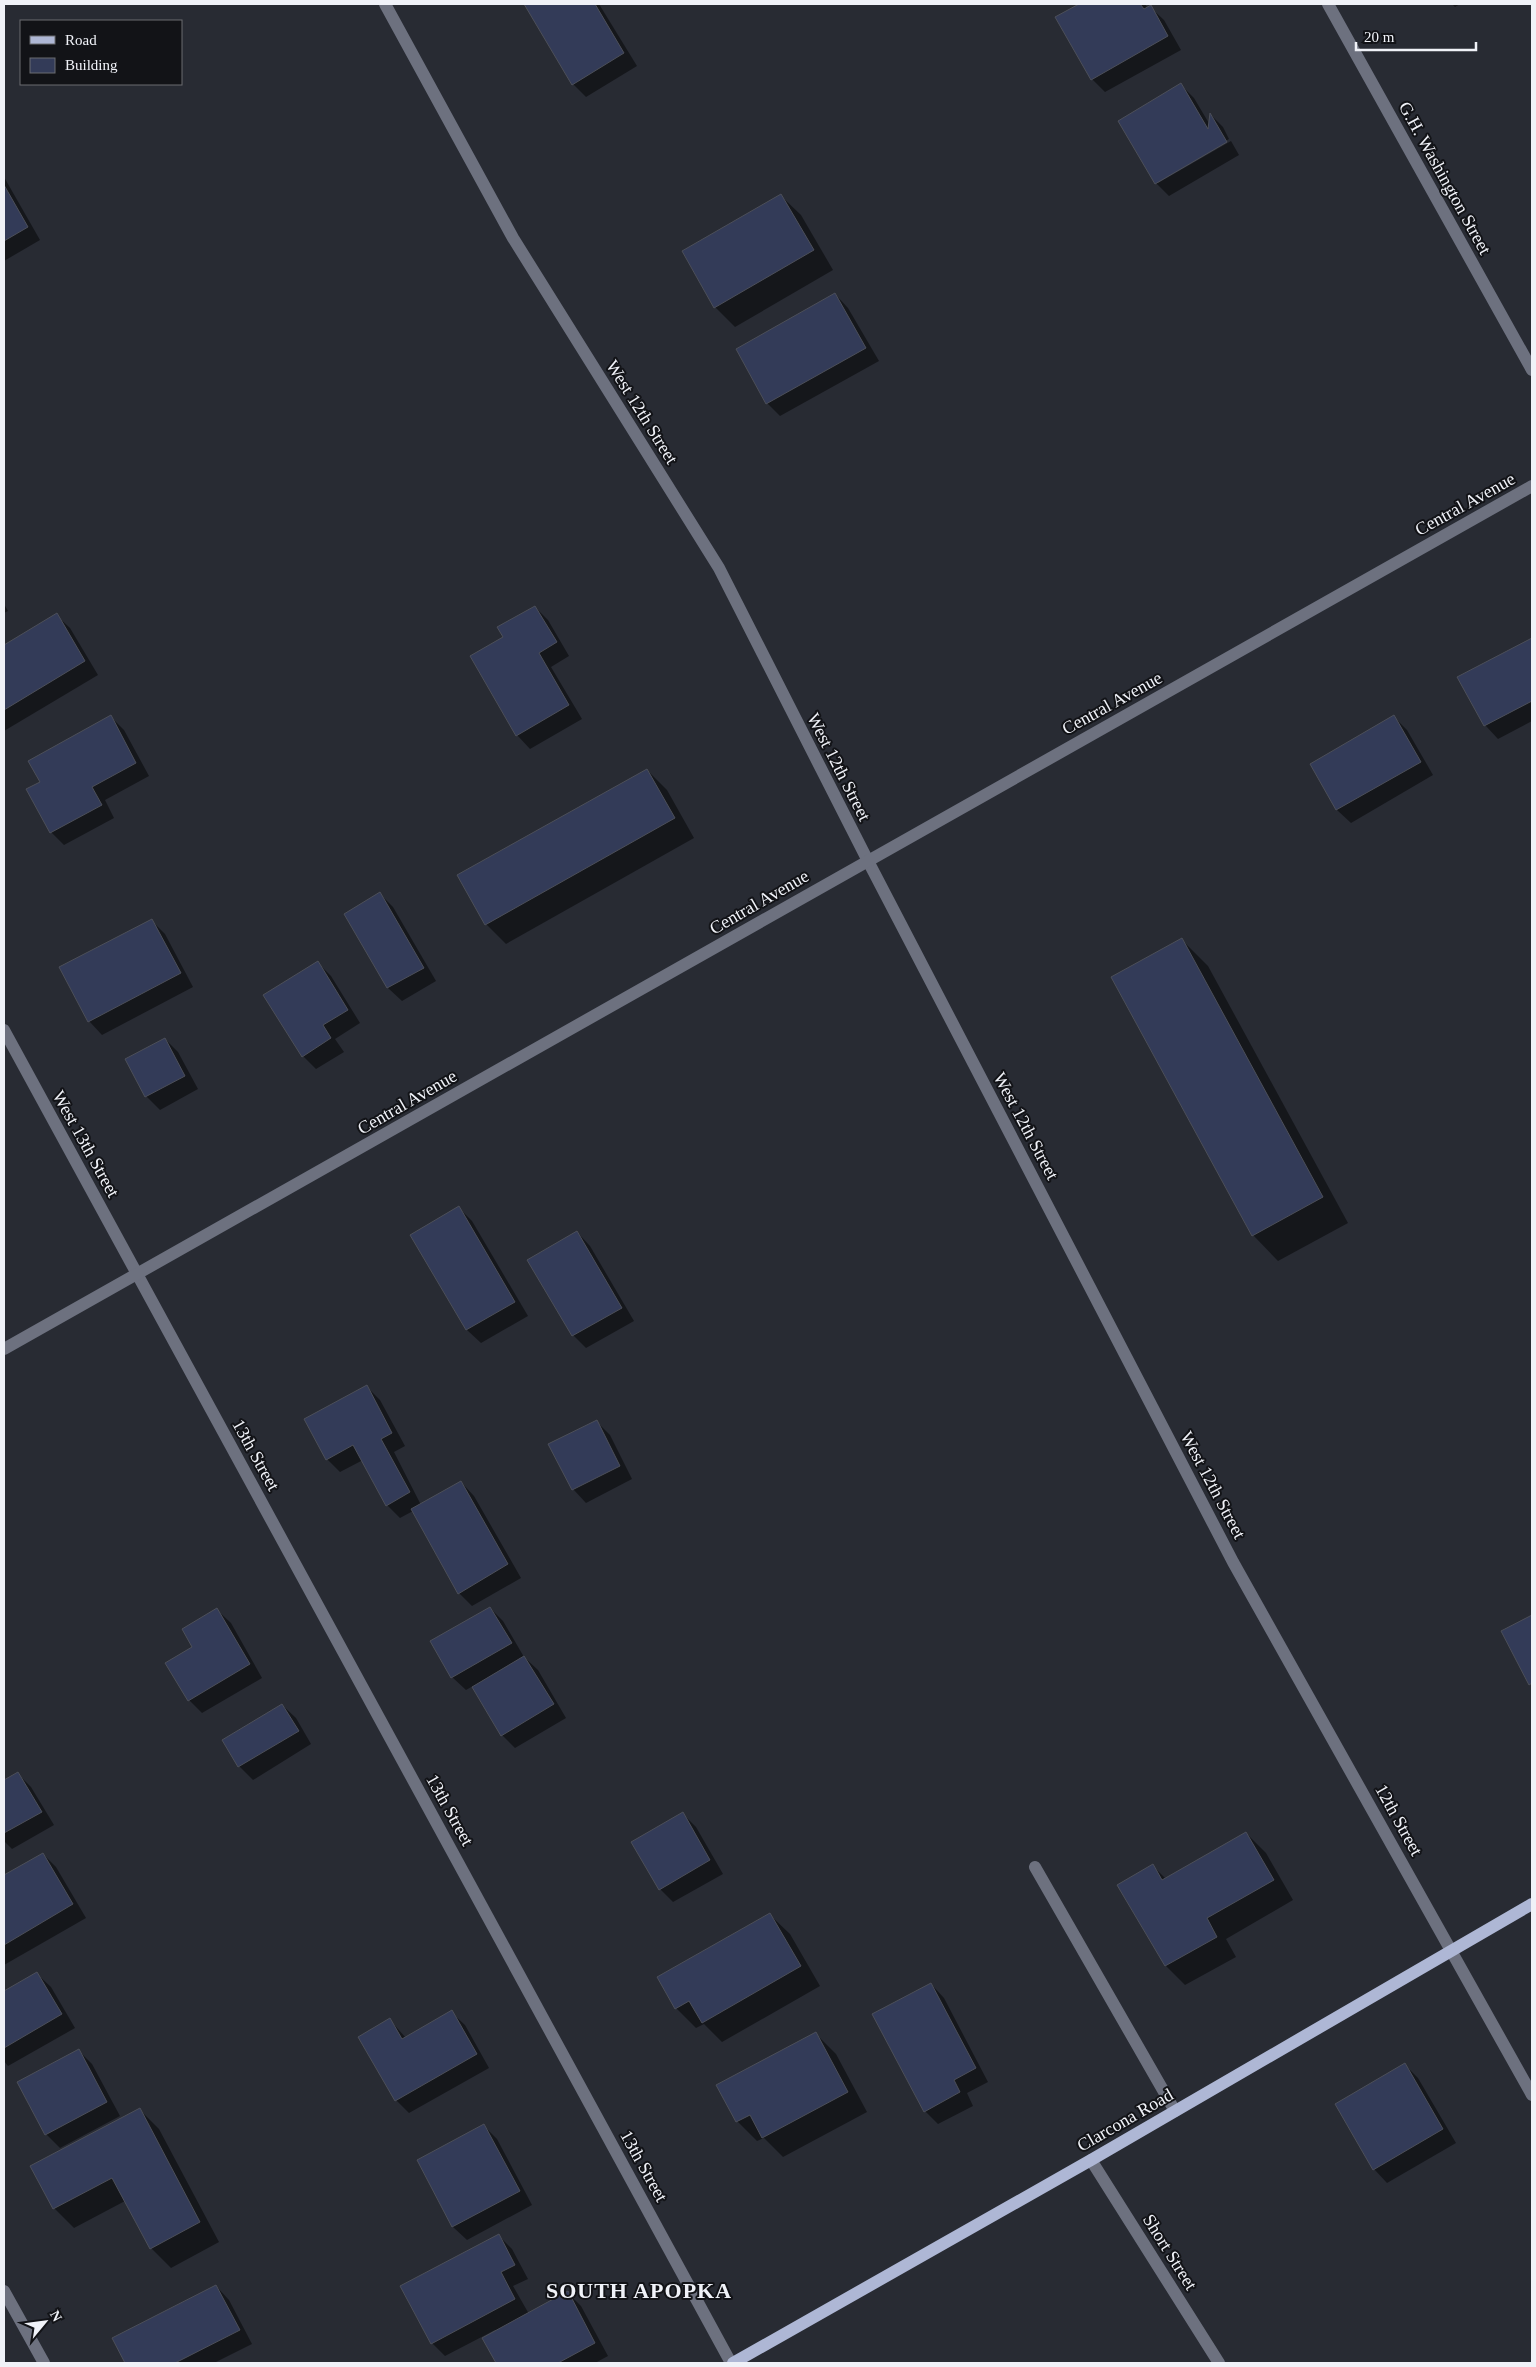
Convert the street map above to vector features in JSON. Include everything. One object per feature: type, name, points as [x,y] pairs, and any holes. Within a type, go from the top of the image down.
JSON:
[{"type":"main road","name":"Clarcona Road","points":[[732,2363],[1091,2160],[1532,1904]]},
{"type":"street","name":"West 12th Street","points":[[385,4],[513,238],[719,568],[868,861],[1234,1562]]},
{"type":"street","name":"G.H. Washington Street","points":[[1328,4],[1532,370]]},
{"type":"street","name":"Central Avenue","points":[[4,1349],[1532,486]]},
{"type":"street","name":"West 13th Street","points":[[4,1030],[138,1274]]},
{"type":"street","name":"13th Street","points":[[138,1274],[732,2363]]},
{"type":"street","name":"12th Street","points":[[1234,1562],[1532,2095]]},
{"type":"street","points":[[1035,1866],[1174,2111]]},
{"type":"street","name":"Short Street","points":[[1091,2160],[1219,2363]]},
{"type":"street","points":[[4,2291],[44,2363]]},
{"type":"building","points":[[524,4],[595,4],[624,53],[572,85]]},
{"type":"building","points":[[1079,4],[1140,4],[1144,9],[1151,5],[1168,36],[1091,80],[1055,17]]},
{"type":"building","points":[[1181,83],[1208,129],[1210,113],[1227,142],[1155,184],[1118,121]]},
{"type":"building","points":[[4,185],[28,227],[4,241]]},
{"type":"building","points":[[781,194],[814,250],[714,308],[682,251]]},
{"type":"building","points":[[835,293],[866,348],[766,404],[736,349]]},
{"type":"building","points":[[535,606],[557,642],[539,653],[569,705],[516,736],[470,656],[503,637],[497,627]]},
{"type":"building","points":[[57,613],[85,661],[4,710],[4,645]]},
{"type":"building","points":[[1532,638],[1532,701],[1484,726],[1457,677]]},
{"type":"building","points":[[111,715],[136,763],[92,787],[102,805],[50,833],[26,789],[40,782],[28,761]]},
{"type":"building","points":[[1394,715],[1421,762],[1336,810],[1310,764]]},
{"type":"building","points":[[647,769],[675,818],[485,925],[457,875]]},
{"type":"building","points":[[380,892],[424,968],[387,988],[344,914]]},
{"type":"building","points":[[152,919],[181,973],[88,1022],[59,967]]},
{"type":"building","points":[[1182,938],[1323,1197],[1252,1236],[1111,977]]},
{"type":"building","points":[[318,961],[348,1010],[323,1025],[331,1038],[302,1057],[263,995]]},
{"type":"building","points":[[165,1038],[185,1076],[145,1097],[125,1059]]},
{"type":"building","points":[[459,1206],[515,1302],[466,1330],[410,1235]]},
{"type":"building","points":[[577,1231],[622,1308],[572,1336],[527,1260]]},
{"type":"building","points":[[367,1385],[392,1433],[381,1439],[410,1492],[386,1506],[353,1445],[326,1460],[304,1419]]},
{"type":"building","points":[[597,1420],[620,1466],[572,1490],[548,1444]]},
{"type":"building","points":[[461,1481],[508,1564],[458,1594],[411,1509]]},
{"type":"building","points":[[490,1607],[512,1643],[451,1678],[430,1641]]},
{"type":"building","points":[[217,1608],[250,1664],[188,1701],[165,1663],[192,1647],[182,1629]]},
{"type":"building","points":[[1532,1615],[1532,1683],[1529,1685],[1501,1631]]},
{"type":"building","points":[[524,1656],[554,1704],[501,1736],[472,1687]]},
{"type":"building","points":[[282,1704],[299,1731],[238,1767],[222,1740]]},
{"type":"building","points":[[18,1772],[42,1812],[4,1833],[4,1780]]},
{"type":"building","points":[[683,1812],[710,1860],[659,1890],[631,1842]]},
{"type":"building","points":[[1246,1832],[1274,1880],[1207,1918],[1217,1937],[1165,1966],[1117,1885],[1153,1864],[1162,1880]]},
{"type":"building","points":[[43,1853],[73,1904],[4,1945],[4,1875]]},
{"type":"building","points":[[770,1913],[801,1966],[702,2023],[689,2001],[675,2009],[657,1977]]},
{"type":"building","points":[[37,1972],[62,2014],[4,2048],[4,1991]]},
{"type":"building","points":[[931,1983],[976,2068],[954,2080],[960,2092],[924,2112],[872,2014]]},
{"type":"building","points":[[452,2010],[477,2054],[395,2101],[358,2037],[390,2018],[402,2039]]},
{"type":"building","points":[[816,2032],[848,2092],[762,2138],[750,2115],[736,2122],[716,2085]]},
{"type":"building","points":[[79,2049],[107,2102],[45,2135],[17,2082]]},
{"type":"building","points":[[1405,2063],[1443,2129],[1373,2170],[1335,2104]]},
{"type":"building","points":[[140,2108],[200,2222],[150,2249],[112,2178],[53,2209],[30,2166]]},
{"type":"building","points":[[484,2124],[520,2191],[452,2227],[417,2160]]},
{"type":"building","points":[[499,2234],[515,2265],[501,2272],[515,2299],[431,2344],[400,2286]]},
{"type":"building","points":[[216,2285],[240,2330],[175,2363],[125,2363],[112,2338]]},
{"type":"building","points":[[568,2291],[595,2343],[558,2363],[496,2363],[482,2338]]},
{"type":"district","name":"SOUTH APOPKA","points":[[639,2290]]}]
